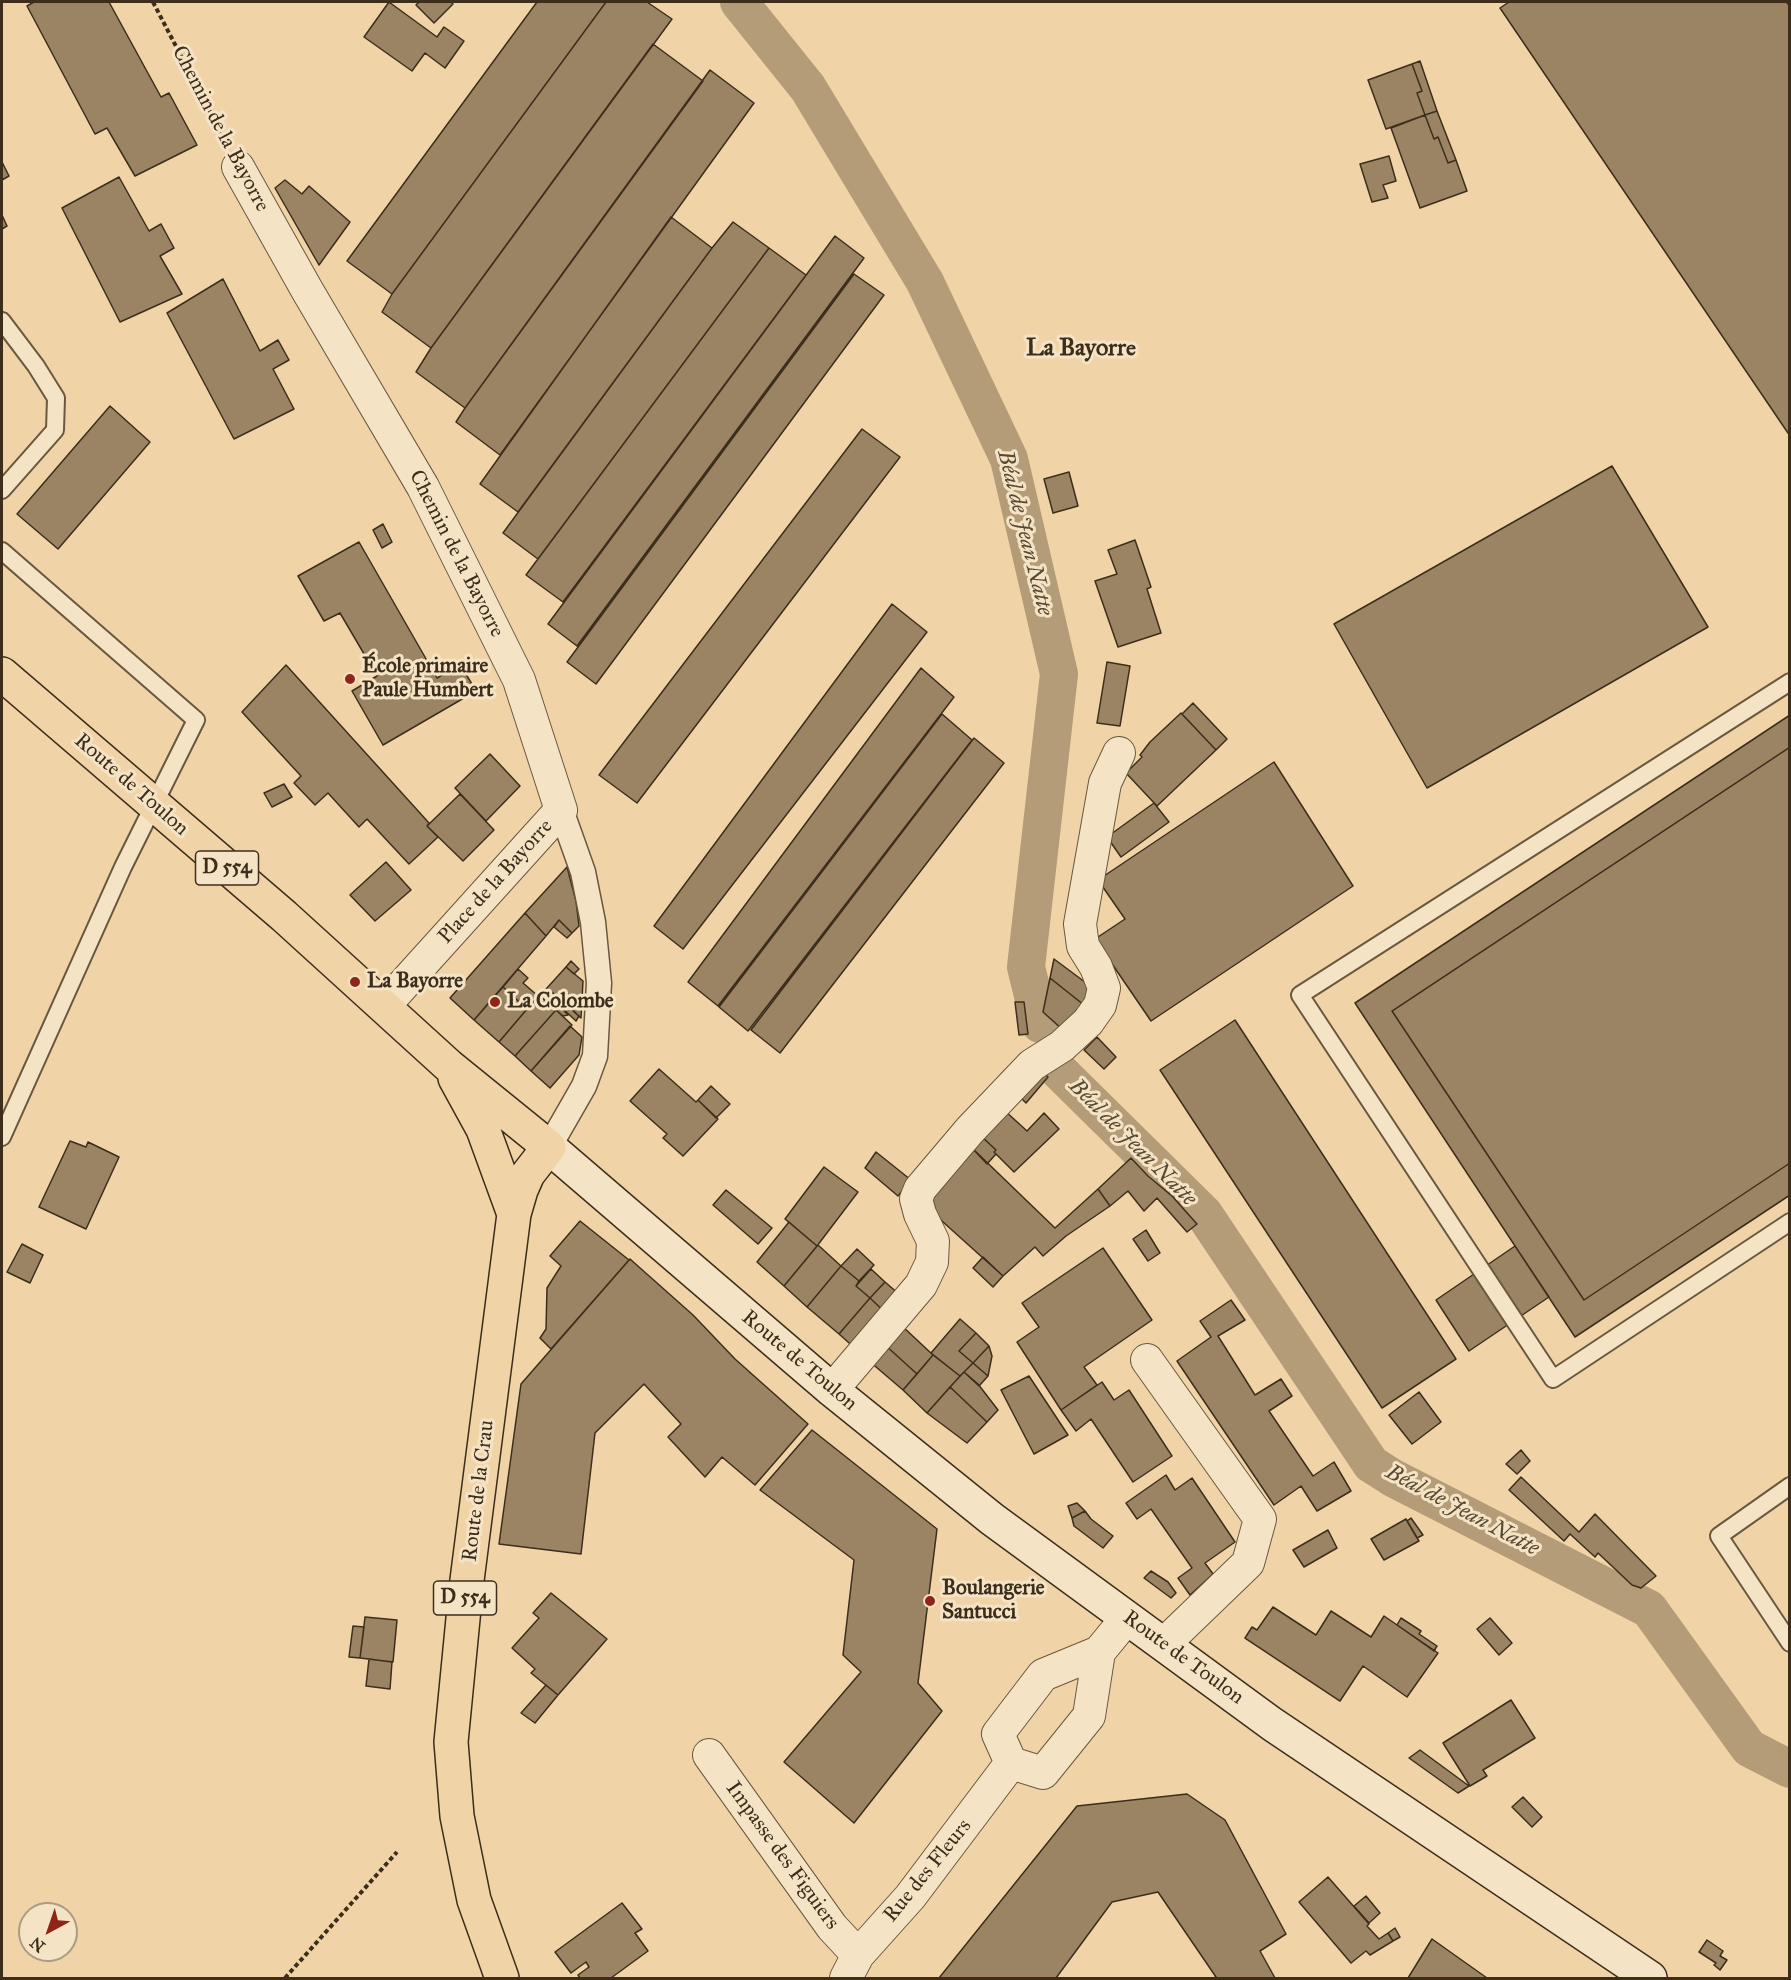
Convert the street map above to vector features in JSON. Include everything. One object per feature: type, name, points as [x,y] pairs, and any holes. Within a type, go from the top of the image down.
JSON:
[{"type":"main road","name":"Route de Toulon","points":[[2,674],[284,916],[449,1066],[549,1147],[832,1390],[992,1519],[1272,1724],[1650,1978]]},
{"type":"main road","name":"Route de la Crau","points":[[449,1066],[483,1129],[514,1214]]},
{"type":"main road","name":"Route de la Crau","points":[[502,1978],[474,1900],[457,1816],[451,1742],[466,1588],[514,1214],[528,1174],[549,1147]]},
{"type":"street","name":"Chemin de la Bayorre","points":[[238,167],[429,498],[519,680],[583,872],[593,922],[599,983],[595,1056],[584,1086],[549,1147]]},
{"type":"street","points":[[832,1390],[921,1285],[932,1262],[933,1241],[920,1214],[916,1199],[920,1189],[970,1130],[1024,1073],[1032,1065],[1062,1046],[1088,1022],[1100,1005],[1104,988],[1083,946],[1080,924],[1106,783],[1119,753]]},
{"type":"street","name":"Place de la Bayorre","points":[[384,1006],[561,810]]},
{"type":"street","points":[[1147,1360],[1260,1520],[1248,1563],[1164,1644]]},
{"type":"street","points":[[1099,1652],[1089,1716],[1043,1773],[1011,1763],[998,1734],[1043,1675],[1099,1652],[1127,1618]]},
{"type":"street","name":"Impasse des Figuiers","points":[[709,1755],[832,1927],[852,1966]]},
{"type":"street","name":"Rue des Fleurs","points":[[852,1966],[910,1897],[1011,1763]]},
{"type":"lane","points":[[2,321],[36,366],[56,398],[55,430],[2,490]]},
{"type":"lane","points":[[2,551],[196,720],[153,805],[2,1137]]},
{"type":"lane","points":[[1790,682],[1300,995],[1553,1379],[1790,1222]]},
{"type":"lane","points":[[1790,1486],[1719,1536],[1790,1643]]},
{"type":"path","name":"Chemin de la Bayorre","points":[[153,2],[238,167]]},
{"type":"path","points":[[285,1978],[397,1852]]},
{"type":"building","points":[[34,2],[109,2],[161,97],[169,93],[197,145],[135,176],[107,128],[95,134],[27,6]]},
{"type":"building","points":[[389,2],[437,37],[444,27],[464,41],[445,68],[425,53],[412,71],[364,37]]},
{"type":"building","points":[[419,2],[451,2],[453,4],[434,23],[416,5]]},
{"type":"building","points":[[537,2],[606,2],[392,294],[347,261]]},
{"type":"building","points":[[606,2],[647,2],[672,19],[431,348],[382,312],[392,294]]},
{"type":"building","points":[[1509,2],[1786,2],[1790,6],[1790,436],[1500,8]]},
{"type":"building","points":[[653,44],[703,81],[465,408],[416,372],[431,348]]},
{"type":"building","points":[[1420,61],[1437,111],[1425,115],[1417,93],[1422,91],[1412,64]]},
{"type":"building","points":[[1412,64],[1422,91],[1417,93],[1425,115],[1386,129],[1368,80]]},
{"type":"building","points":[[710,70],[754,103],[500,455],[456,422]]},
{"type":"building","points":[[1437,111],[1456,160],[1448,163],[1438,137],[1434,139],[1425,115]]},
{"type":"building","points":[[1425,115],[1434,139],[1438,137],[1448,163],[1456,160],[1467,191],[1420,208],[1391,128]]},
{"type":"building","points":[[1389,156],[1396,181],[1383,185],[1388,198],[1372,202],[1360,164]]},
{"type":"building","points":[[2,162],[9,176],[2,180]]},
{"type":"building","points":[[119,177],[149,231],[161,224],[174,248],[160,256],[182,294],[120,322],[62,208]]},
{"type":"building","points":[[285,180],[302,194],[309,186],[350,222],[319,265],[275,188]]},
{"type":"building","points":[[2,215],[7,226],[2,229]]},
{"type":"building","points":[[671,217],[712,248],[518,512],[480,484]]},
{"type":"building","points":[[733,222],[769,248],[538,559],[503,533]]},
{"type":"building","points":[[835,236],[864,258],[577,646],[548,624]]},
{"type":"building","points":[[769,248],[806,275],[563,602],[526,575]]},
{"type":"building","points":[[854,274],[884,295],[596,684],[567,662]]},
{"type":"building","points":[[223,279],[260,351],[278,340],[289,360],[273,369],[294,409],[234,439],[167,313]]},
{"type":"building","points":[[110,406],[150,442],[58,549],[17,514]]},
{"type":"building","points":[[862,429],[900,457],[637,803],[599,775]]},
{"type":"building","points":[[1612,466],[1708,627],[1427,788],[1334,624]]},
{"type":"building","points":[[1069,472],[1078,506],[1053,513],[1044,479]]},
{"type":"building","points":[[383,524],[392,542],[382,548],[373,530]]},
{"type":"building","points":[[1135,540],[1151,587],[1147,589],[1161,633],[1118,647],[1095,581],[1117,574],[1108,550]]},
{"type":"building","points":[[359,542],[437,678],[460,664],[476,691],[383,745],[352,691],[377,676],[340,613],[324,621],[298,576]]},
{"type":"building","points":[[892,604],[927,632],[683,949],[654,926]]},
{"type":"building","points":[[1107,662],[1130,666],[1120,726],[1097,723]]},
{"type":"building","points":[[286,665],[429,823],[427,826],[438,837],[409,864],[367,819],[359,827],[328,793],[315,805],[294,783],[301,776],[242,712]]},
{"type":"building","points":[[921,668],[954,697],[718,1006],[688,982]]},
{"type":"building","points":[[1193,703],[1227,739],[1216,750],[1182,714]]},
{"type":"building","points":[[1181,713],[1216,750],[1157,806],[1126,773],[1142,757],[1140,755],[1150,742]]},
{"type":"building","points":[[942,714],[972,740],[748,1031],[719,1007]]},
{"type":"building","points":[[1790,715],[1790,747],[1392,1011],[1584,1300],[1790,1163],[1790,1195],[1575,1337],[1355,1003]]},
{"type":"building","points":[[974,738],[1004,763],[780,1053],[751,1030]]},
{"type":"building","points":[[1790,747],[1790,1163],[1584,1300],[1392,1011]]},
{"type":"building","points":[[490,754],[520,786],[486,821],[455,788]]},
{"type":"building","points":[[1274,762],[1353,886],[1151,1021],[1095,939],[1125,919],[1098,880]]},
{"type":"building","points":[[284,784],[292,797],[272,807],[264,793]]},
{"type":"building","points":[[460,794],[494,830],[463,861],[427,826]]},
{"type":"building","points":[[1154,803],[1169,822],[1121,857],[1107,837]]},
{"type":"building","points":[[386,862],[411,890],[375,921],[350,895]]},
{"type":"building","points":[[567,867],[576,901],[579,926],[572,933],[559,920],[546,936],[525,913]]},
{"type":"building","points":[[525,913],[546,936],[474,1020],[450,998]]},
{"type":"building","points":[[559,920],[572,933],[567,938],[554,927]]},
{"type":"building","points":[[1054,959],[1097,991],[1084,1005],[1050,978]]},
{"type":"building","points":[[571,961],[579,969],[574,974],[566,967]]},
{"type":"building","points":[[566,967],[583,981],[581,1018],[547,988]]},
{"type":"building","points":[[518,969],[528,978],[523,983],[538,996],[527,1009],[503,987]]},
{"type":"building","points":[[1050,978],[1084,1005],[1063,1030],[1043,1012]]},
{"type":"building","points":[[503,987],[527,1009],[499,1042],[474,1020]]},
{"type":"building","points":[[547,988],[564,1002],[560,1006],[543,993]]},
{"type":"building","points":[[539,995],[556,1010],[515,1056],[499,1042]]},
{"type":"building","points":[[550,999],[560,1006],[556,1010],[549,1004]]},
{"type":"building","points":[[564,1002],[579,1016],[576,1021],[560,1006]]},
{"type":"building","points":[[1015,1002],[1024,1002],[1028,1034],[1019,1035]]},
{"type":"building","points":[[560,1006],[568,1015],[563,1016],[556,1010]]},
{"type":"building","points":[[556,1010],[572,1025],[531,1071],[515,1056]]},
{"type":"building","points":[[1235,1020],[1456,1359],[1382,1408],[1160,1070]]},
{"type":"building","points":[[570,1026],[582,1037],[579,1055],[550,1088],[531,1071]]},
{"type":"building","points":[[1097,1037],[1116,1057],[1104,1069],[1084,1050]]},
{"type":"building","points":[[659,1069],[718,1119],[683,1156],[663,1138],[667,1134],[630,1101]]},
{"type":"building","points":[[1040,1070],[1048,1077],[1026,1103],[1018,1095]]},
{"type":"building","points":[[711,1086],[730,1104],[716,1118],[698,1100]]},
{"type":"building","points":[[1004,1110],[1027,1131],[1044,1113],[1059,1129],[1014,1172],[981,1136]]},
{"type":"building","points":[[981,1136],[996,1150],[994,1152],[996,1154],[987,1164],[971,1147]]},
{"type":"building","points":[[70,1141],[86,1147],[88,1142],[119,1157],[86,1229],[39,1207]]},
{"type":"building","points":[[971,1147],[1055,1228],[1098,1189],[1110,1206],[1066,1236],[1043,1256],[1035,1247],[1003,1276],[923,1204]]},
{"type":"building","points":[[876,1152],[911,1180],[898,1196],[865,1168]]},
{"type":"building","points":[[1131,1158],[1172,1196],[1197,1224],[1187,1232],[1157,1198],[1144,1211],[1128,1191],[1110,1206],[1098,1189]]},
{"type":"building","points":[[824,1167],[858,1192],[817,1246],[785,1219]]},
{"type":"building","points":[[726,1190],[772,1228],[758,1244],[713,1205]]},
{"type":"building","points":[[580,1221],[629,1260],[551,1349],[540,1338],[546,1329],[547,1288],[561,1266],[550,1256]]},
{"type":"building","points":[[789,1222],[817,1246],[784,1286],[757,1262]]},
{"type":"building","points":[[1146,1230],[1160,1253],[1148,1261],[1133,1239]]},
{"type":"building","points":[[22,1244],[43,1255],[30,1283],[7,1272]]},
{"type":"building","points":[[818,1245],[841,1266],[807,1307],[784,1286]]},
{"type":"building","points":[[1515,1246],[1549,1297],[1469,1351],[1436,1300]]},
{"type":"building","points":[[1103,1248],[1152,1320],[1084,1367],[1097,1385],[1061,1410],[1017,1342],[1039,1327],[1022,1303]]},
{"type":"building","points":[[857,1249],[874,1265],[859,1281],[841,1266]]},
{"type":"building","points":[[983,1257],[1003,1276],[993,1287],[973,1268]]},
{"type":"building","points":[[630,1259],[693,1315],[735,1359],[808,1424],[755,1485],[722,1457],[705,1477],[668,1437],[681,1424],[644,1384],[595,1433],[581,1554],[499,1544],[521,1384]]},
{"type":"building","points":[[841,1266],[859,1281],[856,1286],[870,1298],[839,1334],[807,1307]]},
{"type":"building","points":[[871,1269],[885,1282],[870,1298],[856,1286]]},
{"type":"building","points":[[885,1282],[900,1295],[888,1315],[870,1298]]},
{"type":"building","points":[[870,1298],[888,1315],[857,1350],[839,1334]]},
{"type":"building","points":[[1231,1300],[1245,1320],[1218,1336],[1255,1395],[1281,1379],[1292,1396],[1269,1411],[1313,1476],[1334,1462],[1351,1491],[1317,1511],[1301,1486],[1274,1505],[1177,1361],[1211,1337],[1200,1321]]},
{"type":"building","points":[[960,1319],[976,1333],[959,1351],[973,1363],[960,1376],[931,1353]]},
{"type":"building","points":[[901,1325],[933,1355],[917,1374],[884,1344]]},
{"type":"building","points":[[976,1333],[989,1346],[973,1363],[959,1351]]},
{"type":"building","points":[[884,1344],[917,1374],[903,1390],[869,1361]]},
{"type":"building","points":[[989,1346],[992,1356],[988,1376],[973,1363]]},
{"type":"building","points":[[933,1355],[960,1376],[927,1413],[903,1390]]},
{"type":"building","points":[[973,1363],[988,1376],[979,1386],[964,1372]]},
{"type":"building","points":[[964,1372],[978,1384],[998,1410],[987,1422],[950,1387]]},
{"type":"building","points":[[1029,1376],[1068,1435],[1034,1454],[1001,1390]]},
{"type":"building","points":[[1102,1382],[1114,1400],[1129,1390],[1172,1456],[1133,1482],[1091,1419],[1076,1431],[1061,1410]]},
{"type":"building","points":[[950,1387],[987,1422],[967,1443],[927,1413]]},
{"type":"building","points":[[1419,1392],[1441,1422],[1412,1444],[1389,1415]]},
{"type":"building","points":[[812,1430],[937,1529],[918,1683],[942,1711],[854,1823],[784,1762],[861,1672],[843,1655],[854,1560],[760,1490]]},
{"type":"building","points":[[1521,1450],[1530,1461],[1517,1474],[1506,1464]]},
{"type":"building","points":[[1166,1475],[1175,1490],[1192,1478],[1235,1542],[1205,1563],[1213,1574],[1190,1595],[1178,1578],[1192,1568],[1151,1509],[1137,1519],[1126,1503]]},
{"type":"building","points":[[1521,1477],[1579,1532],[1595,1514],[1656,1576],[1641,1588],[1632,1585],[1598,1553],[1595,1557],[1570,1534],[1564,1541],[1509,1490]]},
{"type":"building","points":[[1077,1503],[1085,1511],[1072,1518],[1068,1506]]},
{"type":"building","points":[[1085,1511],[1091,1519],[1113,1536],[1103,1548],[1074,1526],[1072,1518]]},
{"type":"building","points":[[1411,1518],[1423,1535],[1417,1538],[1407,1521]]},
{"type":"building","points":[[1406,1519],[1419,1541],[1384,1560],[1371,1539]]},
{"type":"building","points":[[1328,1530],[1337,1548],[1304,1567],[1293,1550]]},
{"type":"building","points":[[1151,1571],[1168,1582],[1176,1593],[1171,1598],[1144,1578]]},
{"type":"building","points":[[551,1593],[607,1639],[558,1695],[531,1673],[535,1669],[512,1648],[539,1618],[533,1613]]},
{"type":"building","points":[[1273,1607],[1316,1635],[1331,1611],[1371,1637],[1384,1616],[1438,1653],[1407,1697],[1363,1666],[1340,1701],[1245,1638],[1252,1627],[1257,1630]]},
{"type":"building","points":[[365,1617],[397,1620],[393,1662],[360,1658]]},
{"type":"building","points":[[1401,1618],[1421,1631],[1419,1634],[1437,1646],[1434,1651],[1397,1625]]},
{"type":"building","points":[[1490,1618],[1512,1643],[1499,1655],[1477,1629]]},
{"type":"building","points":[[353,1626],[364,1627],[360,1658],[349,1657]]},
{"type":"building","points":[[369,1659],[392,1662],[390,1689],[366,1686]]},
{"type":"building","points":[[546,1685],[558,1695],[535,1723],[521,1713]]},
{"type":"building","points":[[1511,1700],[1535,1738],[1483,1770],[1487,1776],[1470,1786],[1443,1743]]},
{"type":"building","points":[[1420,1750],[1469,1786],[1458,1793],[1409,1758]]},
{"type":"building","points":[[1187,1794],[1225,1820],[1286,1934],[1260,1951],[1275,1978],[1213,1978],[1216,1977],[1158,1892],[1112,1902],[1056,1978],[939,1978],[1077,1806]]},
{"type":"building","points":[[1523,1797],[1542,1817],[1532,1827],[1512,1807]]},
{"type":"building","points":[[1328,1877],[1369,1924],[1367,1926],[1379,1939],[1388,1933],[1393,1941],[1370,1955],[1366,1951],[1351,1963],[1299,1902]]},
{"type":"building","points":[[1366,1896],[1380,1913],[1369,1923],[1354,1906]]},
{"type":"building","points":[[622,1903],[642,1929],[635,1933],[648,1951],[611,1978],[580,1978],[578,1975],[589,1967],[586,1962],[571,1973],[555,1952]]},
{"type":"building","points":[[1395,1928],[1400,1937],[1393,1941],[1388,1933]]},
{"type":"building","points":[[1432,1939],[1487,1978],[1408,1978]]},
{"type":"building","points":[[1707,1940],[1723,1951],[1720,1956],[1727,1960],[1720,1970],[1714,1965],[1716,1963],[1699,1952]]},
{"type":"waterway","name":"Béal de Jean Natte","points":[[739,2],[808,88],[925,282],[1009,459],[1059,674],[1026,967],[1040,1024]]},
{"type":"waterway","name":"Béal de Jean Natte","points":[[1058,1070],[1204,1214],[1371,1464],[1393,1478],[1649,1609],[1749,1748],[1790,1769]]},
{"type":"place","name":"École primaire Paule Humbert","points":[[350,679]]},
{"type":"place","name":"La Bayorre","points":[[355,982]]},
{"type":"place","name":"La Colombe","points":[[495,1002]]},
{"type":"place","name":"Boulangerie Santucci","points":[[930,1601]]},
{"type":"district","name":"La Bayorre","points":[[1081,349]]}]
